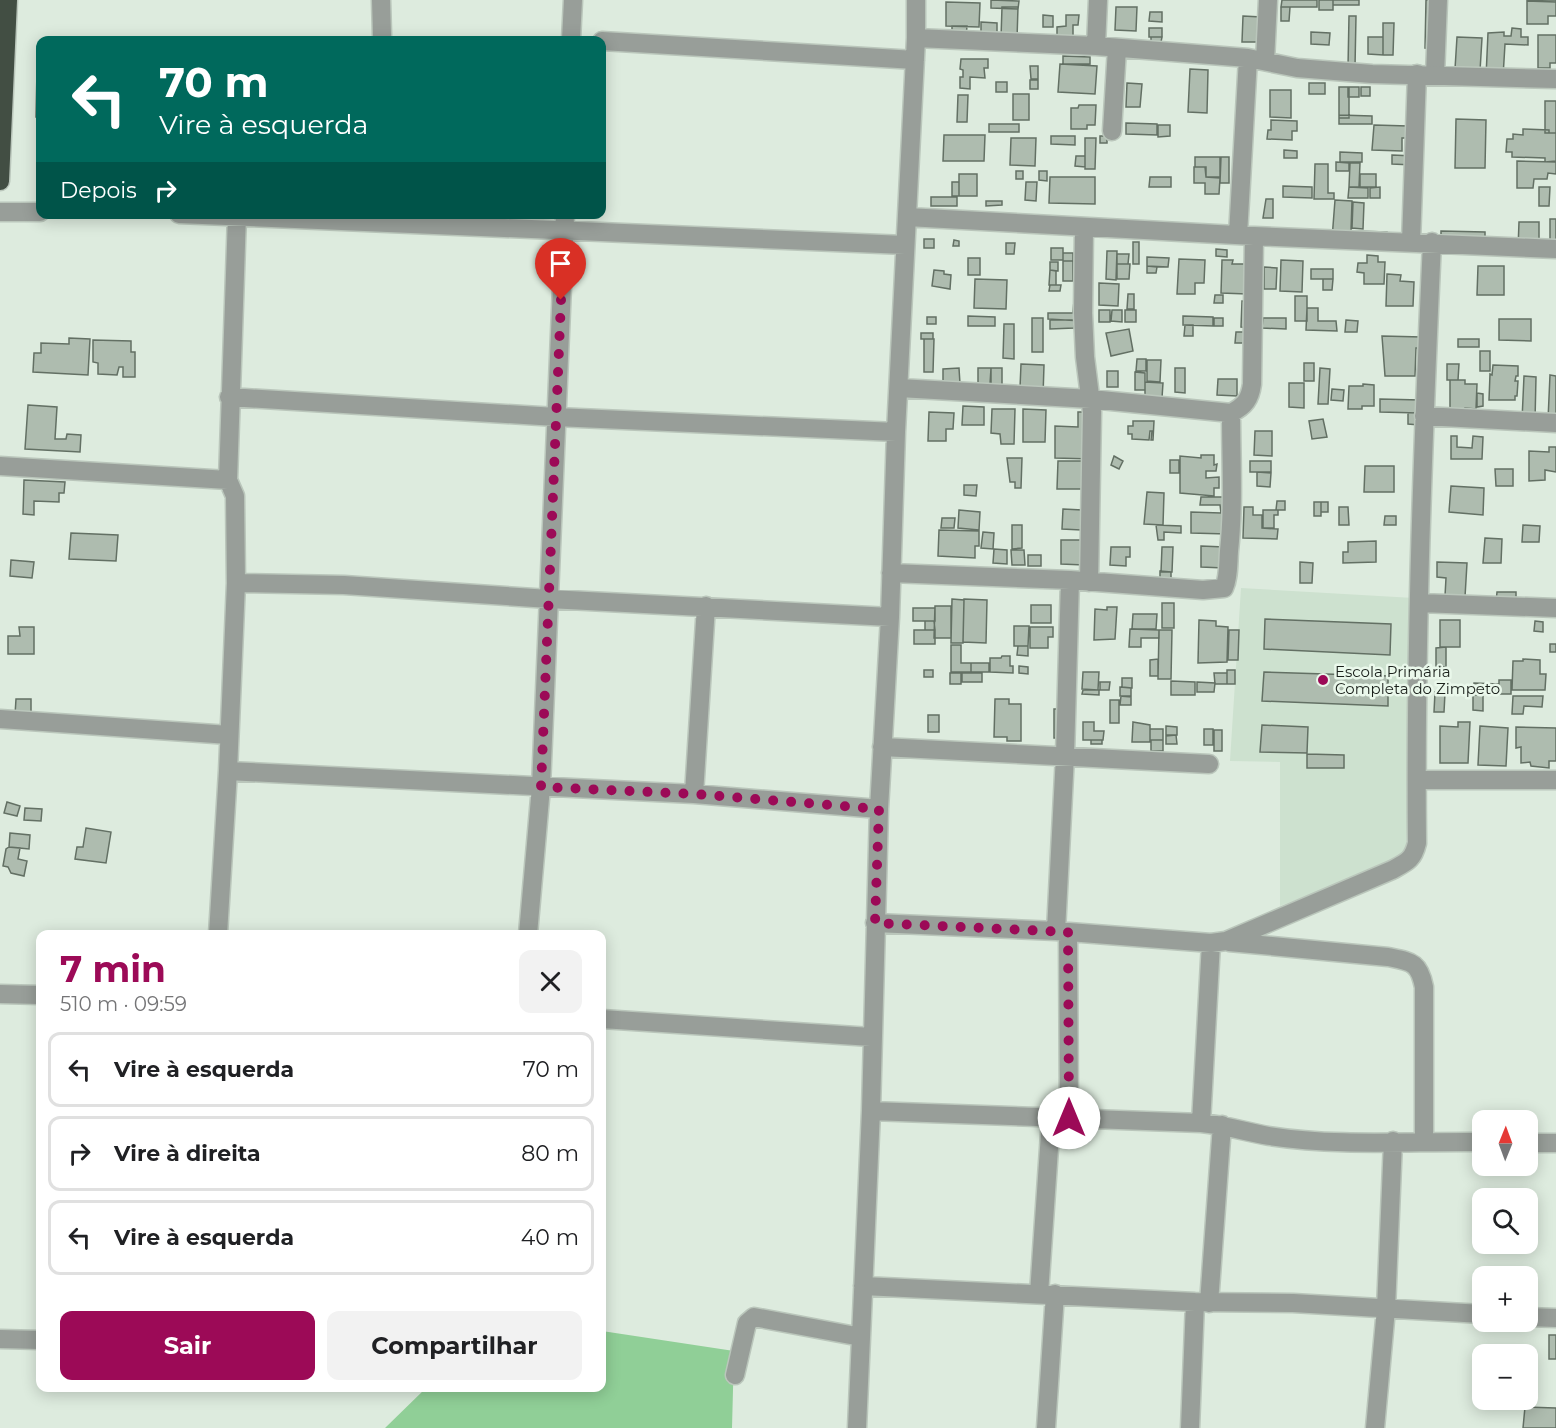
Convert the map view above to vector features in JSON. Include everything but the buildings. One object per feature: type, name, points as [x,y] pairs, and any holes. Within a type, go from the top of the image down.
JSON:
[{"type":"highway","points":[[0,181],[8,0]]},
{"type":"street","points":[[381,0],[382,35]]},
{"type":"street","points":[[571,36],[573,0]]},
{"type":"street","points":[[857,1428],[871,1111],[879,809],[890,617],[916,0]]},
{"type":"street","points":[[1096,46],[1098,0]]},
{"type":"street","points":[[898,388],[1091,399],[1231,412],[1241,408],[1250,398],[1252,384],[1246,236],[1256,60],[1268,0]]},
{"type":"street","points":[[1411,242],[1426,74],[1438,0]]},
{"type":"street","points":[[916,38],[1096,46],[1256,60],[1297,68],[1372,74],[1556,79]]},
{"type":"street","points":[[606,41],[915,60]]},
{"type":"street","points":[[1112,131],[1117,48]]},
{"type":"street","points":[[0,212],[36,212]]},
{"type":"street","points":[[908,217],[1246,236],[1556,249]]},
{"type":"street","points":[[218,930],[236,583],[235,496],[228,480],[237,219]]},
{"type":"street","points":[[424,219],[565,222],[905,245]]},
{"type":"street","points":[[528,930],[541,787],[565,222]]},
{"type":"street","points":[[1084,226],[1083,313],[1085,357],[1091,399],[1092,496],[1089,582]]},
{"type":"street","points":[[1218,942],[1392,870],[1410,859],[1415,853],[1424,416],[1432,242]]},
{"type":"street","points":[[230,397],[556,417],[896,432]]},
{"type":"street","points":[[891,573],[1070,580],[1203,590],[1224,588],[1227,582],[1231,533],[1233,478],[1231,412]]},
{"type":"street","points":[[1424,416],[1556,423]]},
{"type":"street","points":[[0,466],[228,480]]},
{"type":"street","points":[[1046,1428],[1047,1294],[1060,1119],[1070,580]]},
{"type":"street","points":[[236,583],[344,585],[549,599],[890,617]]},
{"type":"street","points":[[1420,603],[1556,608]]},
{"type":"street","points":[[694,794],[706,606]]},
{"type":"street","points":[[0,719],[229,735]]},
{"type":"street","points":[[882,747],[1209,764]]},
{"type":"street","points":[[228,771],[694,794],[879,809]]},
{"type":"street","points":[[1417,780],[1556,780]]},
{"type":"street","points":[[875,923],[1062,931],[1218,942],[1388,957],[1408,961],[1421,973],[1424,987],[1424,1141]]},
{"type":"street","points":[[1202,1123],[1218,942]]},
{"type":"street","points":[[0,994],[36,995]]},
{"type":"street","points":[[606,1019],[872,1037]]},
{"type":"street","points":[[871,1111],[1202,1123],[1222,1125],[1269,1136],[1324,1141],[1472,1142]]},
{"type":"street","points":[[1190,1428],[1222,1125]]},
{"type":"street","points":[[1375,1428],[1386,1309],[1393,1142]]},
{"type":"street","points":[[1538,1143],[1556,1143]]},
{"type":"street","points":[[863,1286],[1202,1303],[1293,1303],[1472,1313]]},
{"type":"street","points":[[735,1374],[747,1323],[753,1317],[861,1337]]},
{"type":"street","points":[[1538,1317],[1556,1317]]},
{"type":"street","points":[[0,1339],[36,1340]]},
{"type":"shaded area","name":"Escola Primária Completa do Zimpeto","points":[[1241,588],[1414,598],[1406,858],[1280,906],[1280,762],[1230,761]]},
{"type":"green space","points":[[606,1332],[734,1351],[732,1428],[385,1428],[422,1392],[606,1392]]},
{"type":"place","name":"Escola Primária Completa do Zimpeto","points":[[1323,680]]},
{"type":"route","points":[[561,300],[541,787],[694,794],[879,809],[875,923],[1068,932],[1069,1118]]}]
